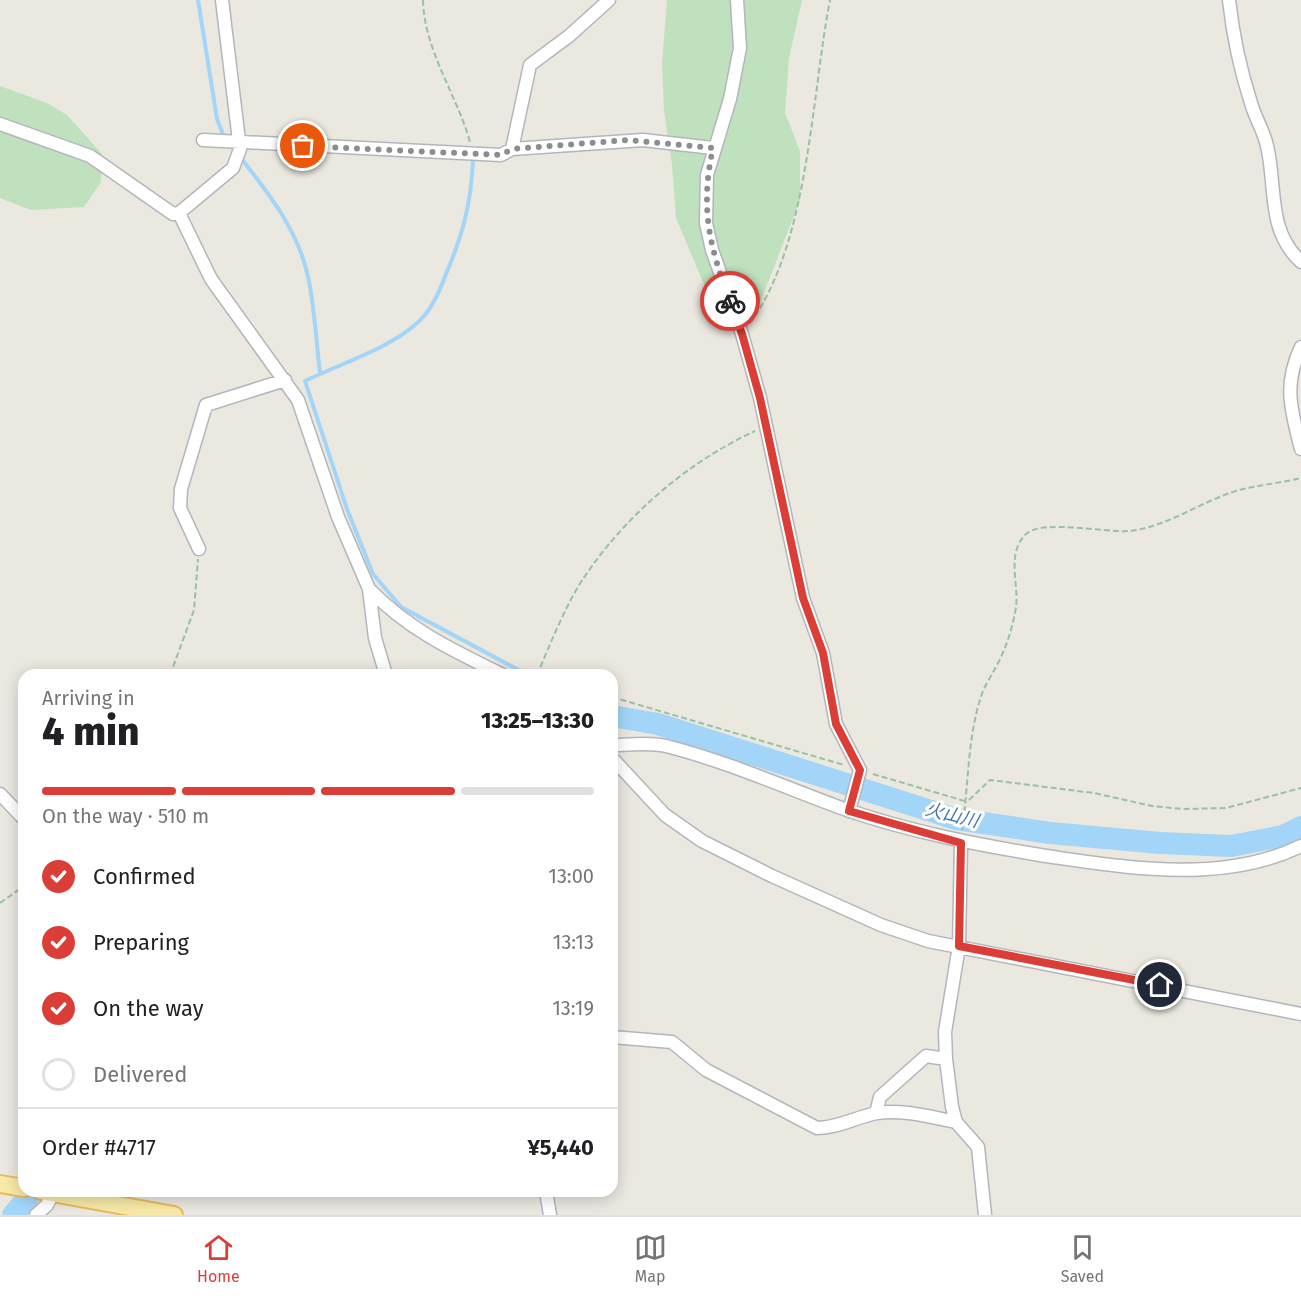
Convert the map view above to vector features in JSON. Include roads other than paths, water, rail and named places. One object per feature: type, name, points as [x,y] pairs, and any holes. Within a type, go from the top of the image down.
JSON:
[{"type":"main road","points":[[75,1197],[174,1215]]},
{"type":"street","points":[[0,124],[90,156],[122,176],[173,214],[179,213],[233,168],[238,159],[240,142],[222,0]]},
{"type":"street","points":[[512,149],[530,65],[569,36],[609,0]]},
{"type":"street","points":[[737,0],[740,48],[735,78],[707,175],[706,223],[712,250],[742,334],[766,425],[803,598],[823,653],[836,724],[859,773],[851,806]]},
{"type":"street","points":[[1229,0],[1234,43],[1243,80],[1267,144],[1276,218],[1283,237],[1301,262]]},
{"type":"street","points":[[203,140],[501,155],[512,149],[633,140],[713,148]]},
{"type":"street","points":[[179,213],[211,279],[298,400],[338,517],[369,589],[375,638],[384,669]]},
{"type":"street","points":[[1301,346],[1291,374],[1288,395],[1301,449]]},
{"type":"street","points":[[199,549],[180,508],[181,489],[206,405],[285,380]]},
{"type":"street","points":[[369,589],[390,610],[419,633],[491,669]]},
{"type":"street","points":[[618,745],[665,746],[961,839],[1098,863],[1180,869],[1244,865],[1282,855],[1301,846]]},
{"type":"street","points":[[618,764],[665,815],[702,841],[881,925],[928,941],[1301,1014]]},
{"type":"street","points":[[0,794],[18,813]]},
{"type":"street","points":[[961,839],[959,946],[945,1032],[946,1059],[956,1122],[978,1147],[985,1215]]},
{"type":"street","points":[[618,1038],[672,1042],[706,1070],[817,1128],[827,1128],[876,1113],[901,1111],[956,1122]]},
{"type":"street","points":[[876,1113],[880,1097],[926,1056],[946,1059]]},
{"type":"street","points":[[36,1215],[47,1205],[47,1197]]},
{"type":"street","points":[[547,1197],[550,1215]]},
{"type":"waterway","points":[[198,0],[217,119],[224,137]]},
{"type":"waterway","points":[[240,157],[281,213],[304,260],[312,301],[320,373]]},
{"type":"waterway","points":[[473,160],[468,205],[461,232],[440,290],[425,315],[414,326],[385,345],[305,381],[347,509],[373,574],[401,607],[517,669]]},
{"type":"waterway","name":"火山川","points":[[618,714],[623,717]]},
{"type":"waterway","name":"火山川","points":[[618,717],[658,724],[956,819],[1050,833],[1160,843],[1231,846],[1283,836],[1301,827]]},
{"type":"waterway","name":"火山川","points":[[13,1215],[28,1197]]}]
